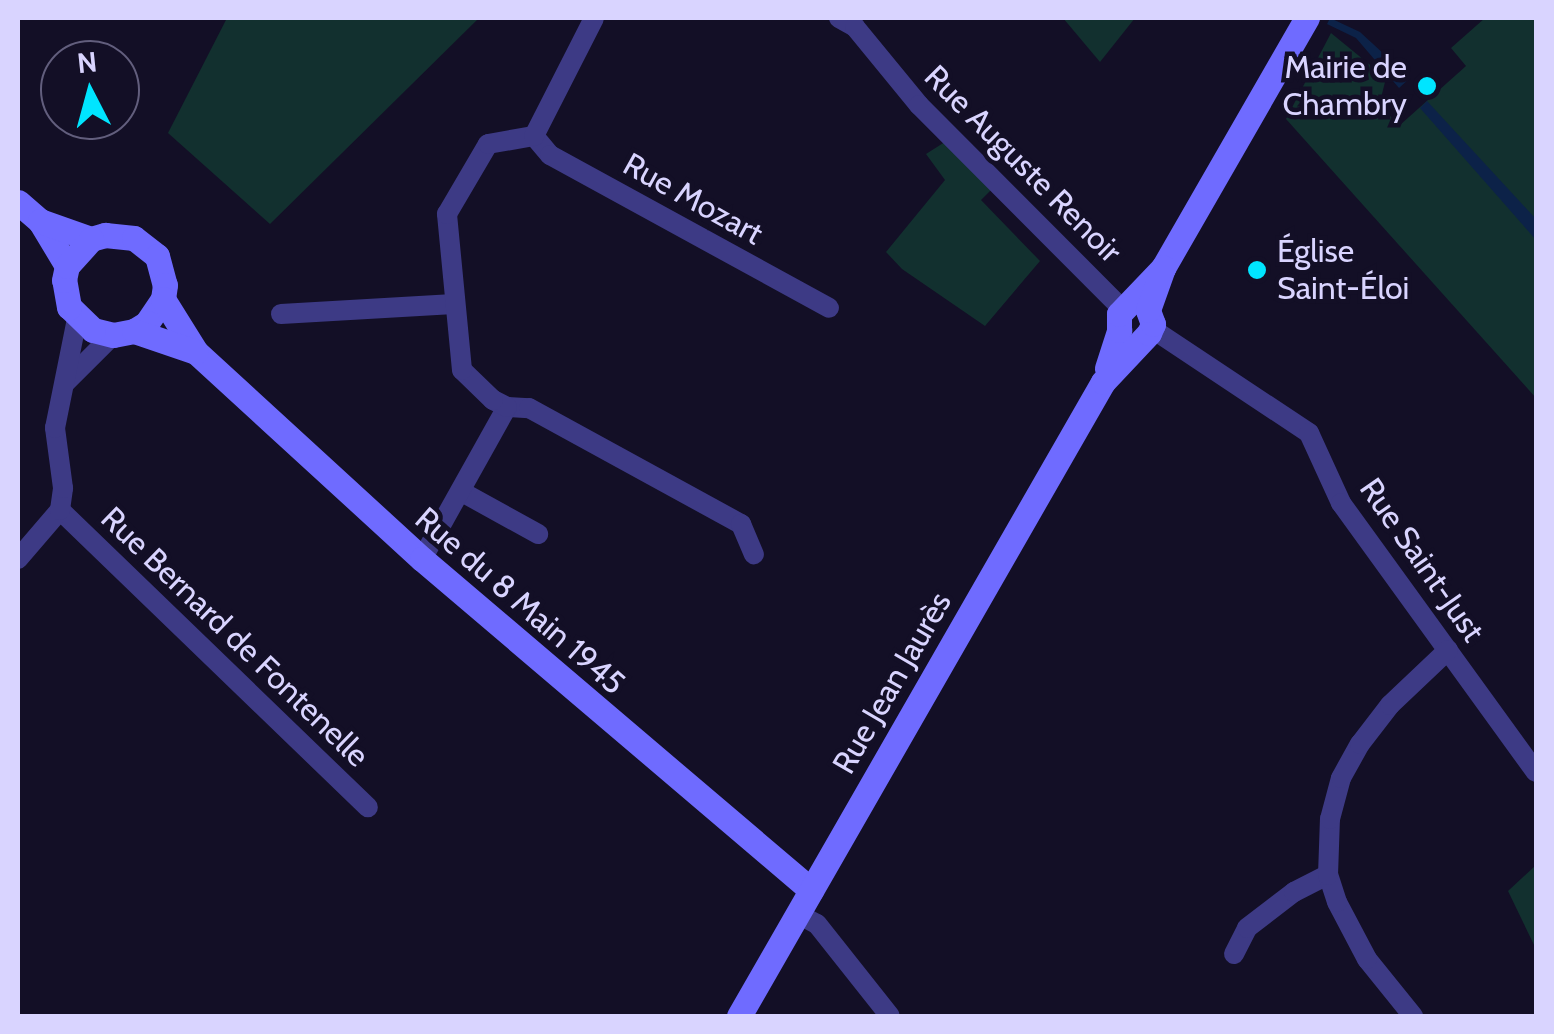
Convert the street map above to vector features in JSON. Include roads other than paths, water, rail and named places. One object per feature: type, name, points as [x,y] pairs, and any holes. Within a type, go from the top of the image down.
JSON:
[{"type":"main road","points":[[1135,320],[1307,18]]},
{"type":"main road","points":[[18,202],[40,222],[67,266],[65,294],[77,319],[93,330],[124,333],[196,352]]},
{"type":"main road","points":[[40,222],[91,240],[120,234],[147,246],[163,270],[163,300],[196,352]]},
{"type":"main road","points":[[67,266],[91,240]]},
{"type":"main road","points":[[124,333],[147,323],[163,300]]},
{"type":"main road","name":"Rue Jean Jaurès","points":[[739,1016],[1135,320]]},
{"type":"main road","name":"Rue du 8 Main 1945","points":[[196,352],[422,560],[811,890]]},
{"type":"street","points":[[594,18],[534,136],[488,144],[447,214],[462,370],[493,400],[507,407],[530,408],[741,524],[754,554]]},
{"type":"street","name":"Rue Auguste Renoir","points":[[839,18],[854,27],[919,104],[1135,320]]},
{"type":"street","name":"Rue Mozart","points":[[534,136],[550,155],[828,308]]},
{"type":"street","points":[[281,314],[454,304]]},
{"type":"street","points":[[18,559],[60,510],[63,488],[56,428],[77,319]]},
{"type":"street","name":"Rue Saint-Just","points":[[1135,320],[1309,434],[1342,503],[1536,772]]},
{"type":"street","points":[[66,382],[124,333]]},
{"type":"street","points":[[422,560],[507,407]]},
{"type":"street","points":[[462,492],[538,534]]},
{"type":"street","name":"Rue Bernard de Fontenelle","points":[[60,510],[368,807]]},
{"type":"street","points":[[1413,1016],[1366,959],[1328,876],[1330,819],[1341,778],[1390,706],[1448,650]]},
{"type":"street","points":[[1234,954],[1247,928],[1294,892],[1328,876]]},
{"type":"street","points":[[798,914],[817,924],[890,1016]]},
{"type":"water","points":[[1330,18],[1360,32],[1410,78],[1399,88],[1356,38],[1327,24]]},
{"type":"water","points":[[1427,101],[1536,219],[1536,240],[1420,108]]},
{"type":"place","name":"Mairie de Chambry","points":[[1427,86]]},
{"type":"place","name":"Église Saint-Éloi","points":[[1257,270]]}]
